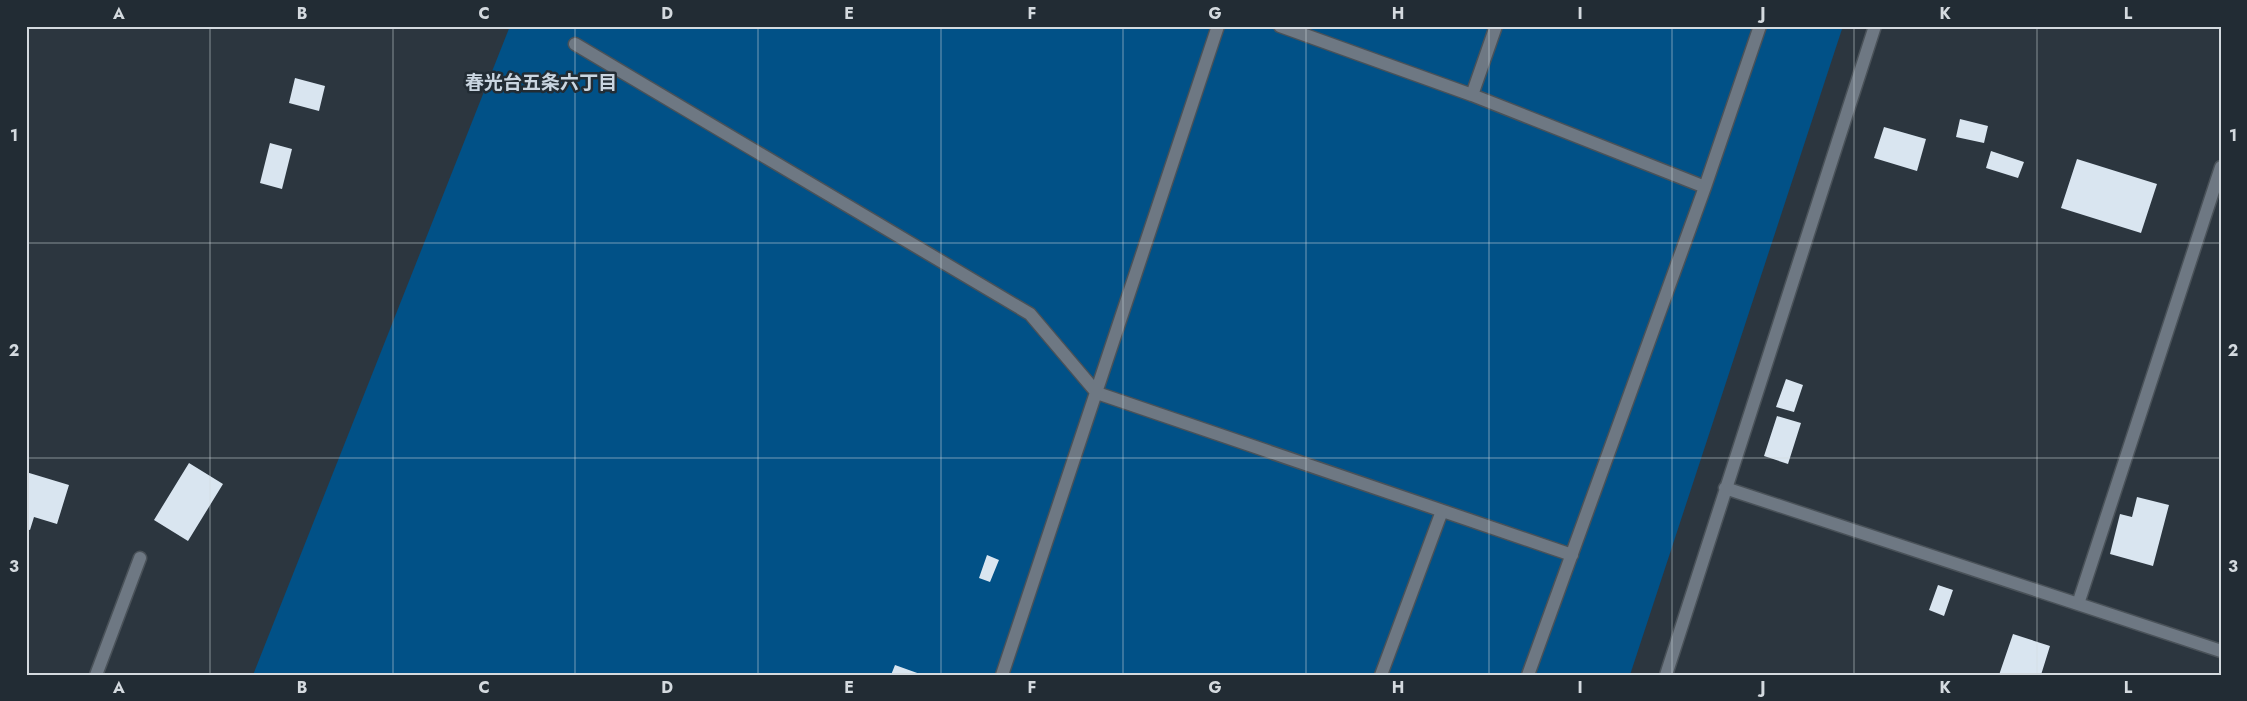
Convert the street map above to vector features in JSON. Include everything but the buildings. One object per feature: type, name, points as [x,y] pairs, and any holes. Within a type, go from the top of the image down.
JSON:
[{"type":"street","points":[[1002,675],[1218,26]]},
{"type":"street","points":[[1280,26],[1472,95],[1705,187]]},
{"type":"street","points":[[1472,95],[1496,26]]},
{"type":"street","points":[[1528,675],[1705,187],[1760,26]]},
{"type":"street","points":[[1666,675],[1875,26]]},
{"type":"street","points":[[575,44],[1030,314],[1097,393],[1572,555]]},
{"type":"street","points":[[2078,604],[2221,168]]},
{"type":"street","points":[[1725,488],[2221,651]]},
{"type":"street","points":[[1381,675],[1442,511]]},
{"type":"street","points":[[96,675],[140,558]]},
{"type":"shaded area","points":[[510,26],[1843,26],[1630,675],[253,675]]},
{"type":"district","name":"春光台五条六丁目","points":[[541,82]]}]
